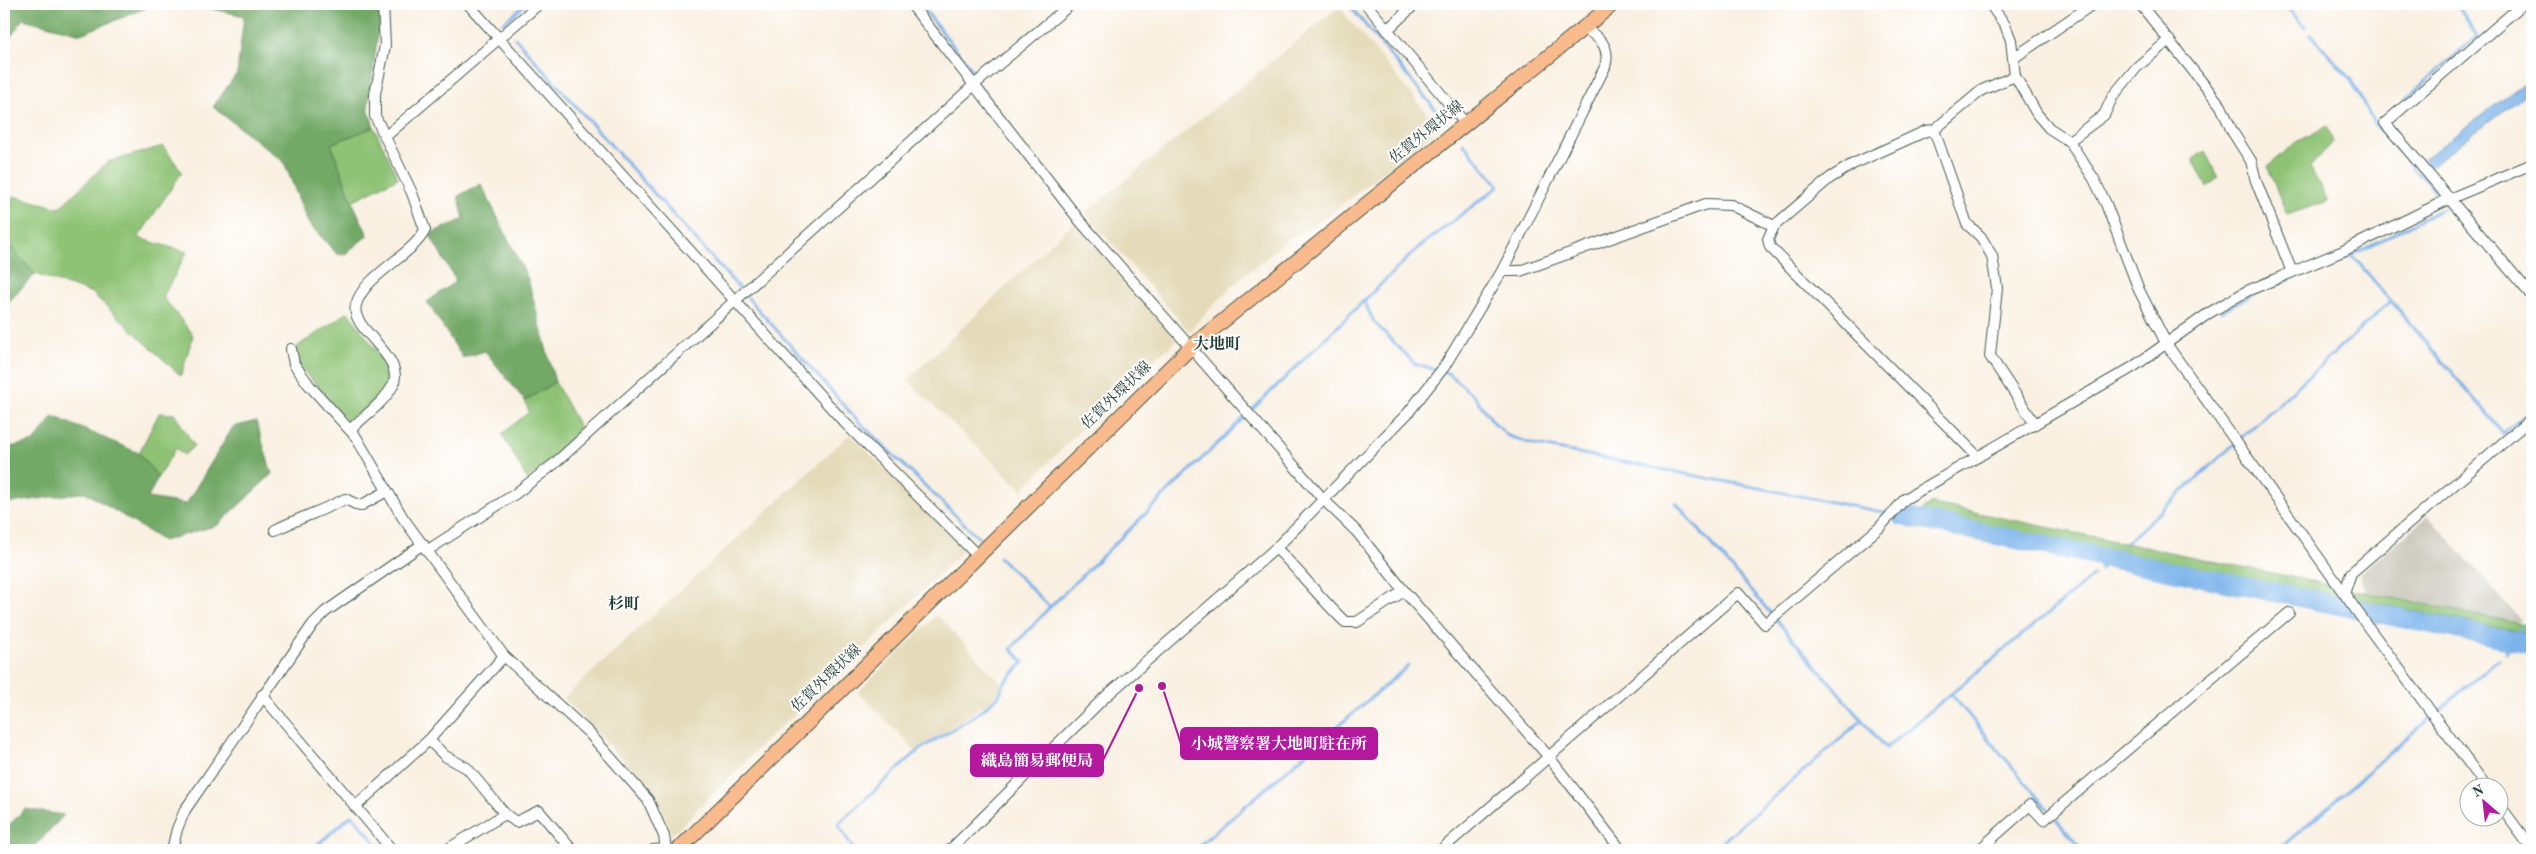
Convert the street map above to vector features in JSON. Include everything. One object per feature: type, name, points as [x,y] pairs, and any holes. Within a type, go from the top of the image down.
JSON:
[{"type":"main road","name":"佐賀外環状線","points":[[670,850],[978,556],[1191,347],[1464,123],[1613,4]]},
{"type":"street","points":[[350,429],[389,391],[394,382],[394,370],[390,361],[358,319],[354,308],[358,297],[393,260],[421,238],[425,230],[412,193],[376,116],[375,94],[385,46],[382,4]]},
{"type":"street","points":[[468,4],[844,422],[978,556]]},
{"type":"street","points":[[386,136],[539,4]]},
{"type":"street","points":[[911,4],[1080,221],[1324,500],[1357,532],[1404,591],[1548,756],[1621,850]]},
{"type":"street","points":[[172,850],[177,829],[185,810],[262,695],[313,624],[325,612],[425,547],[514,494],[554,464],[974,85],[1072,4]]},
{"type":"street","points":[[1366,4],[1464,123]]},
{"type":"street","points":[[1387,30],[1415,4]]},
{"type":"street","points":[[1990,4],[2005,25],[2015,57],[2016,76],[2037,114],[2049,128],[2069,141],[2082,158],[2106,204],[2139,290],[2166,344],[2345,591],[2371,630],[2479,776]]},
{"type":"street","points":[[2015,57],[2093,4]]},
{"type":"street","points":[[2140,4],[2221,106],[2232,131],[2250,161],[2292,272]]},
{"type":"street","points":[[2523,4],[2386,123],[2532,296]]},
{"type":"street","points":[[950,850],[1104,698],[1276,548],[1408,414],[1442,371],[1502,271],[1606,67],[1608,58],[1606,47],[1595,34],[1583,28]]},
{"type":"street","points":[[2069,141],[2104,115],[2113,96],[2137,68],[2169,40]]},
{"type":"street","points":[[1978,457],[1770,247],[1768,239],[1774,226],[1830,178],[1854,164],[1926,131],[1934,130],[1982,90],[2016,76]]},
{"type":"street","points":[[1934,130],[1967,224],[1981,237],[1992,256],[1997,288],[1990,356],[2035,424]]},
{"type":"street","points":[[1441,850],[1738,593],[1766,624],[1879,528],[1905,499],[2133,367],[2209,313],[2246,291],[2343,251],[2449,199],[2532,164]]},
{"type":"street","points":[[1502,271],[1520,271],[1706,204],[1731,205],[1774,226]]},
{"type":"street","points":[[291,349],[294,364],[308,385],[350,429],[387,491],[504,656],[589,733],[648,800],[670,850],[653,850]]},
{"type":"street","points":[[2345,591],[2351,573],[2532,418]]},
{"type":"street","points":[[275,530],[304,515],[314,515],[345,498],[360,506],[387,491]]},
{"type":"street","points":[[1276,548],[1312,584],[1320,598],[1344,622],[1357,622],[1404,591]]},
{"type":"street","points":[[1979,850],[2030,805],[2044,820],[2052,814],[2289,613]]},
{"type":"street","points":[[355,807],[428,740],[504,656]]},
{"type":"street","points":[[262,695],[392,850]]},
{"type":"street","points":[[428,740],[445,756],[467,768],[505,814],[516,822],[539,811],[572,850]]},
{"type":"street","points":[[446,850],[505,814]]},
{"type":"street","points":[[2508,817],[2532,849]]},
{"type":"shaded area","points":[[1339,7],[1439,128],[1317,224],[1288,239],[1232,286],[1189,331],[1085,213]]},
{"type":"shaded area","points":[[1074,222],[1177,340],[1111,398],[1022,490],[907,380]]},
{"type":"shaded area","points":[[850,434],[965,549],[821,690],[765,741],[672,835],[657,797],[564,698]]},
{"type":"shaded area","points":[[2428,516],[2521,620],[2517,623],[2366,591],[2359,574]]},
{"type":"shaded area","points":[[937,615],[1002,684],[998,695],[916,751],[858,692]]},
{"type":"green space","points":[[4,4],[156,4],[81,34],[23,19],[4,47]]},
{"type":"green space","points":[[190,4],[376,4],[380,19],[368,107],[374,127],[331,144],[352,201],[368,235],[344,255],[337,254],[308,223],[284,162],[213,107],[237,73],[244,16]]},
{"type":"green space","points":[[2327,126],[2333,142],[2310,167],[2328,201],[2287,215],[2267,166],[2297,142]]},
{"type":"green space","points":[[374,127],[398,178],[352,201],[331,144]]},
{"type":"green space","points":[[163,146],[182,172],[138,238],[187,252],[163,297],[193,335],[181,376],[92,293],[35,274],[4,239],[4,209],[14,196],[59,208],[108,162]]},
{"type":"green space","points":[[2205,151],[2218,178],[2207,187],[2193,159]]},
{"type":"green space","points":[[481,184],[528,279],[555,382],[525,401],[485,351],[463,358],[427,302],[456,281],[429,234],[464,219],[458,196]]},
{"type":"green space","points":[[4,239],[35,274],[4,307]]},
{"type":"green space","points":[[348,312],[388,366],[390,383],[350,424],[299,366],[295,348]]},
{"type":"green space","points":[[555,382],[581,430],[549,462],[527,479],[502,434],[529,412],[525,401]]},
{"type":"green space","points":[[159,413],[175,414],[194,446],[184,455],[176,448],[158,477],[139,453]]},
{"type":"green space","points":[[53,416],[139,453],[158,477],[148,498],[186,504],[233,427],[256,421],[272,474],[218,525],[163,541],[85,492],[4,504],[4,448],[34,442]]},
{"type":"green space","points":[[1929,503],[2517,623],[2532,627],[2532,635],[1921,512]]},
{"type":"green space","points":[[25,809],[64,815],[33,850],[4,850],[4,830]]},
{"type":"water","points":[[2532,77],[2532,89],[2430,167],[2424,159]]},
{"type":"waterway","points":[[503,23],[526,4]]},
{"type":"waterway","points":[[920,4],[974,72]]},
{"type":"waterway","points":[[1348,4],[1444,120]]},
{"type":"waterway","points":[[2284,4],[2305,27]]},
{"type":"waterway","points":[[2405,100],[2477,36],[2457,4]]},
{"type":"waterway","points":[[2311,34],[2351,80],[2375,125],[2439,196]]},
{"type":"waterway","points":[[515,38],[859,422],[979,538]]},
{"type":"waterway","points":[[854,850],[838,824],[919,750],[977,714],[999,696],[1004,683],[1024,662],[1011,649],[1050,607],[1419,247],[1499,186],[1463,143]]},
{"type":"waterway","points":[[2221,312],[2247,297],[2352,255],[2444,208]]},
{"type":"waterway","points":[[2352,255],[2503,433],[2532,410]]},
{"type":"waterway","points":[[1364,301],[1374,322],[1415,364],[1448,373],[1474,396],[1495,424],[1508,436],[1536,445],[1888,513]]},
{"type":"waterway","points":[[2127,542],[2391,301]]},
{"type":"waterway","points":[[1676,503],[1886,748],[2094,575]]},
{"type":"waterway","points":[[1894,515],[1901,516]]},
{"type":"waterway","points":[[1901,516],[2532,645]]},
{"type":"waterway","points":[[2100,569],[2121,548]]},
{"type":"waterway","points":[[999,557],[1050,607]]},
{"type":"waterway","points":[[2525,625],[2532,619]]},
{"type":"waterway","points":[[2506,652],[2520,629]]},
{"type":"waterway","points":[[2278,850],[2498,659]]},
{"type":"waterway","points":[[1194,850],[1408,666]]},
{"type":"waterway","points":[[1951,694],[2082,850]]},
{"type":"waterway","points":[[1713,850],[1862,720]]},
{"type":"waterway","points":[[311,850],[352,815],[382,850]]},
{"type":"place","name":"小城警察署大地町駐在所","points":[[1162,686]]},
{"type":"place","name":"織島簡易郵便局","points":[[1139,688]]},
{"type":"district","name":"大地町","points":[[1217,345]]},
{"type":"district","name":"杉町","points":[[624,605]]}]
